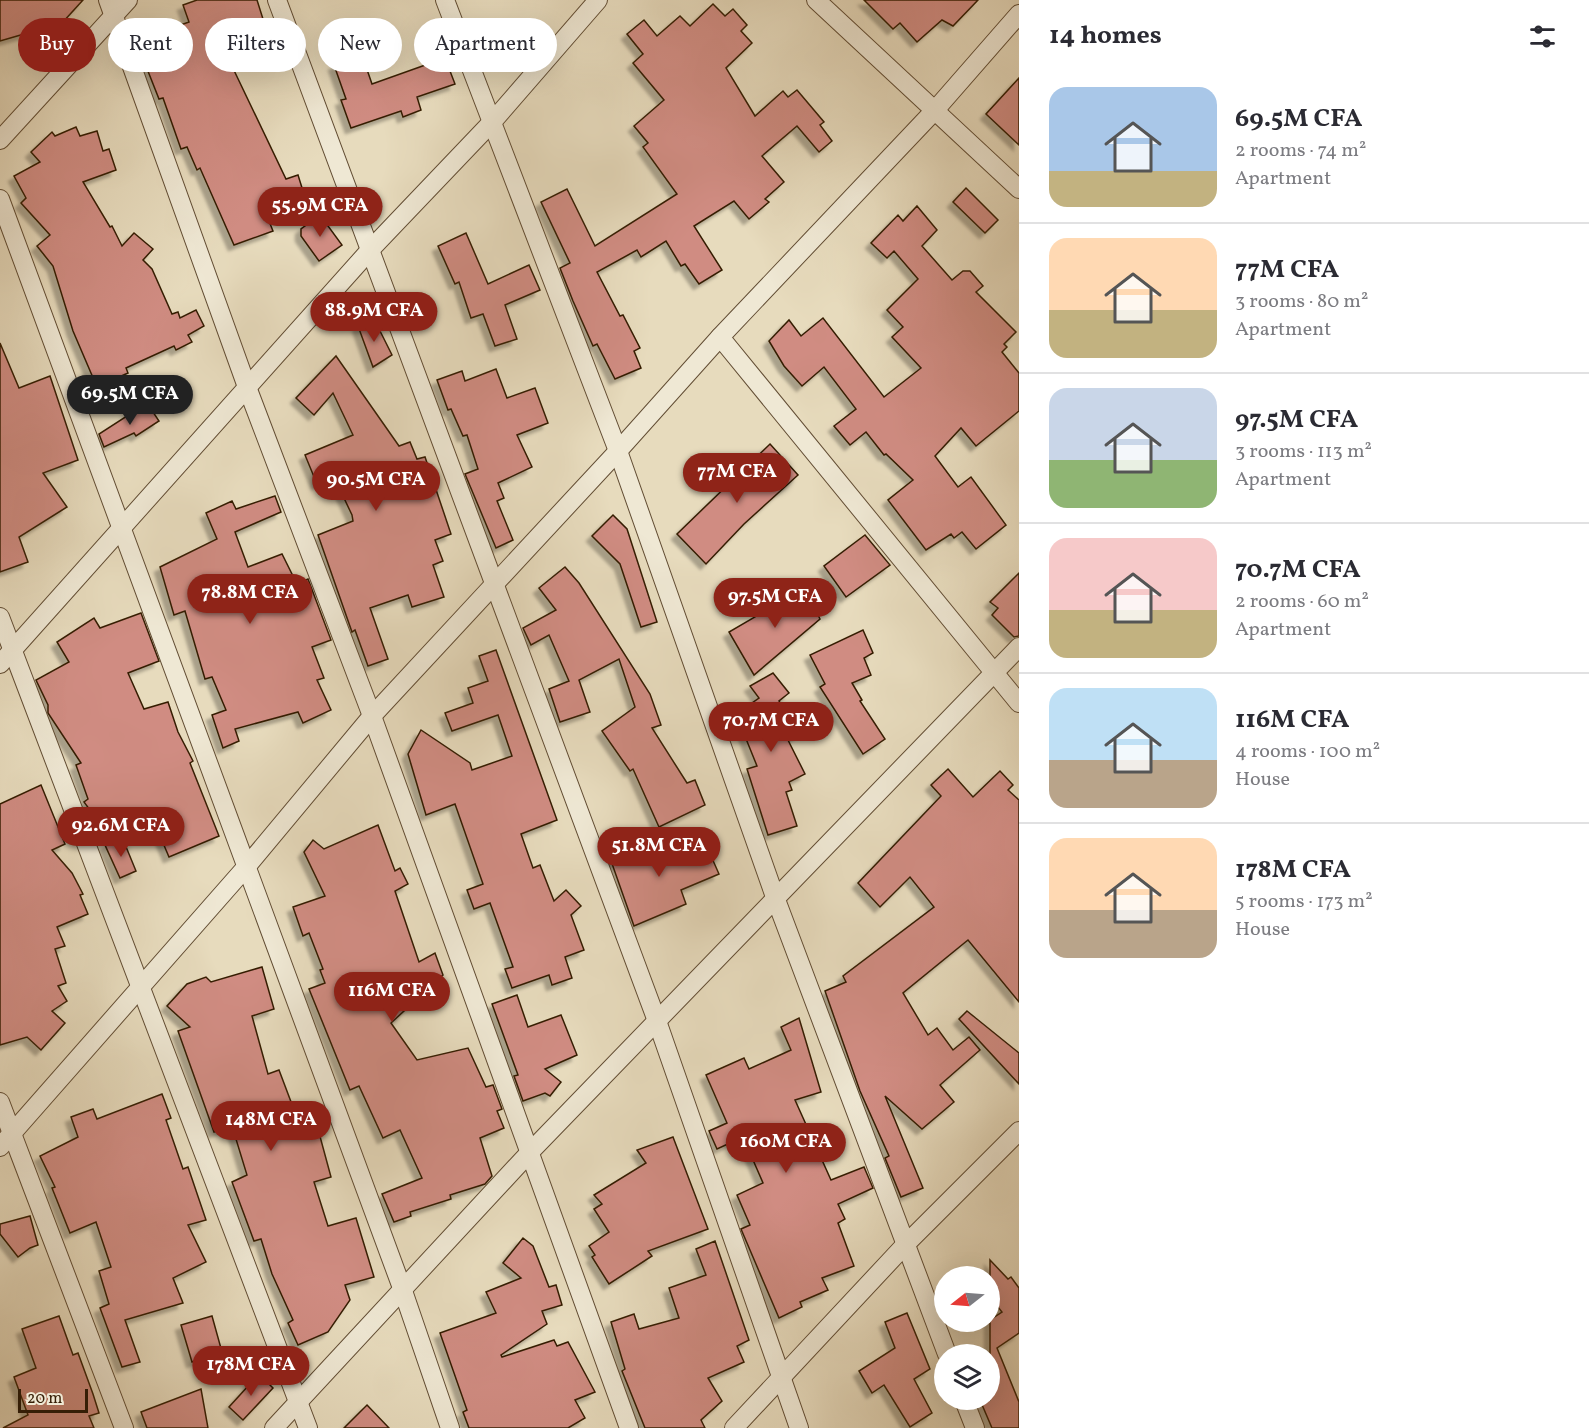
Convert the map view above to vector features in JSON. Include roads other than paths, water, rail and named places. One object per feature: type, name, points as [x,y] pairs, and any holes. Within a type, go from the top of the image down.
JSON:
[{"type":"street","points":[[0,140],[111,8],[128,0]]},
{"type":"street","points":[[276,0],[657,1021],[799,1428]]},
{"type":"street","points":[[445,0],[618,452],[775,897],[943,1344]]},
{"type":"street","points":[[6,657],[370,250],[493,121],[598,0]]},
{"type":"street","points":[[816,0],[936,109],[1019,189]]},
{"type":"street","points":[[111,8],[247,387],[372,716],[629,1428]]},
{"type":"street","points":[[6,1140],[140,990],[372,716],[618,452],[720,337],[936,109],[1019,14]]},
{"type":"street","points":[[0,198],[402,1288],[450,1428]]},
{"type":"street","points":[[720,337],[1019,703]]},
{"type":"street","points":[[0,617],[6,657],[140,990],[308,1428]]},
{"type":"street","points":[[274,1428],[530,1152],[1019,647]]},
{"type":"street","points":[[0,1102],[6,1140],[124,1428]]},
{"type":"street","points":[[734,1428],[905,1245],[1019,1131]]},
{"type":"street","points":[[968,1410],[975,1428]]}]
